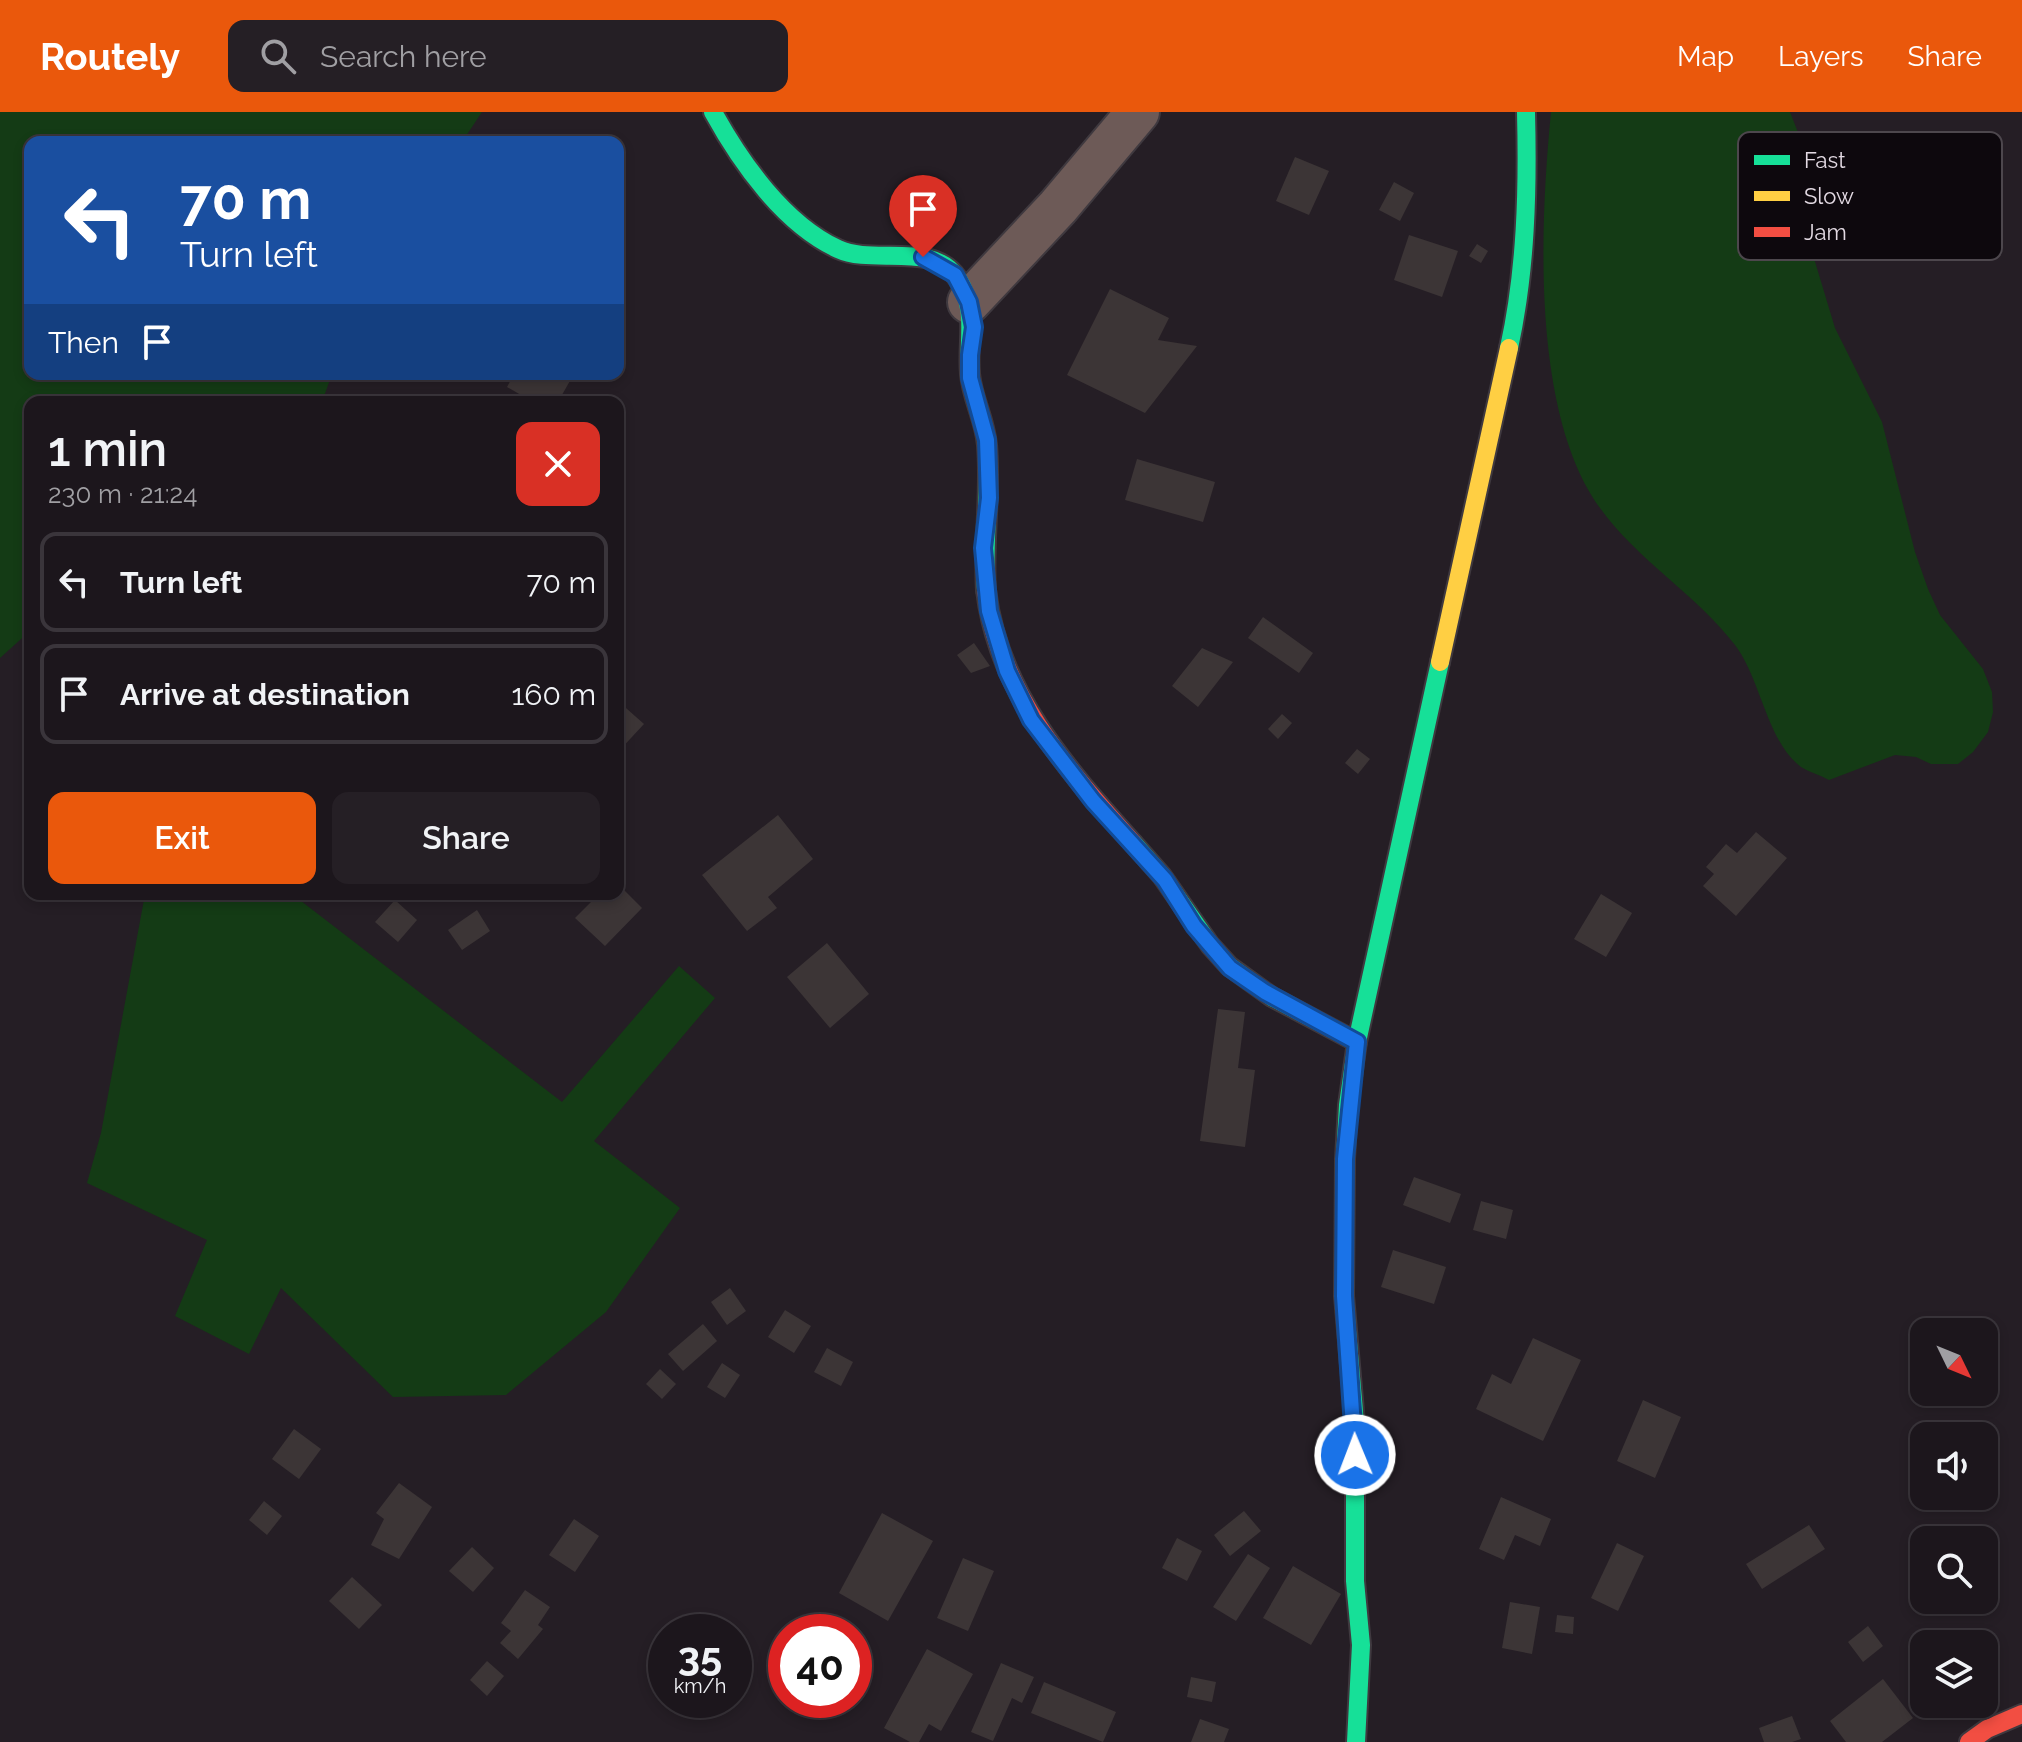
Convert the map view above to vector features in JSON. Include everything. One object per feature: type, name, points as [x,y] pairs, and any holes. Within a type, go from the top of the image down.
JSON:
[{"type":"street","points":[[713,112],[741,163],[786,213],[841,251],[887,257],[923,257],[955,275],[969,302],[974,327],[970,378],[987,440],[989,498],[983,548],[989,611],[1007,671],[1031,720],[1093,801],[1165,880],[1194,926],[1230,968],[1265,992],[1357,1042]]},
{"type":"street","points":[[969,302],[1058,207],[1138,112]]},
{"type":"street","points":[[1356,1742],[1361,1645],[1355,1581],[1355,1423],[1344,1296],[1345,1159],[1357,1042],[1515,320],[1528,201],[1526,112]]},
{"type":"street","points":[[1969,1742],[1987,1729],[2022,1714]]},
{"type":"green space","points":[[0,112],[482,112],[466,136],[24,136],[24,380],[330,380],[324,396],[24,396],[24,636],[0,658]]},
{"type":"green space","points":[[1551,112],[1790,112],[1798,132],[1738,132],[1738,260],[1815,260],[1835,328],[1882,422],[1915,552],[1928,589],[1940,615],[1983,669],[1992,692],[1993,712],[1988,732],[1973,752],[1958,764],[1931,764],[1916,757],[1895,755],[1829,780],[1801,767],[1780,742],[1752,675],[1735,645],[1703,610],[1632,545],[1600,508],[1578,468],[1562,422],[1551,370],[1543,261]]},
{"type":"green space","points":[[144,900],[300,900],[562,1102],[679,966],[715,998],[594,1141],[680,1208],[606,1312],[506,1395],[393,1397],[281,1288],[249,1354],[175,1316],[207,1240],[87,1183],[101,1133]]},
{"type":"building","points":[[1295,157],[1329,171],[1309,215],[1276,201]]},
{"type":"building","points":[[1394,182],[1414,193],[1400,221],[1379,210]]},
{"type":"building","points":[[1409,235],[1458,251],[1442,297],[1394,280]]},
{"type":"building","points":[[1477,244],[1488,251],[1481,263],[1469,256]]},
{"type":"building","points":[[1110,289],[1169,318],[1158,340],[1197,346],[1145,413],[1067,375]]},
{"type":"building","points":[[511,380],[570,380],[561,396],[523,396],[507,387]]},
{"type":"building","points":[[1137,459],[1215,482],[1203,522],[1125,500]]},
{"type":"building","points":[[1263,617],[1313,653],[1299,673],[1248,638]]},
{"type":"building","points":[[974,643],[990,666],[971,673],[957,655]]},
{"type":"building","points":[[1202,648],[1233,662],[1198,707],[1172,686]]},
{"type":"building","points":[[624,706],[644,724],[624,746]]},
{"type":"building","points":[[1282,714],[1292,723],[1278,739],[1268,729]]},
{"type":"building","points":[[1357,749],[1370,759],[1358,774],[1345,763]]},
{"type":"building","points":[[778,815],[813,859],[768,897],[777,908],[747,931],[702,875]]},
{"type":"building","points":[[1756,832],[1787,858],[1736,916],[1703,886],[1714,874],[1706,867],[1726,844],[1737,853]]},
{"type":"building","points":[[624,890],[642,908],[605,946],[575,918],[593,900],[624,900]]},
{"type":"building","points":[[1601,894],[1632,913],[1606,957],[1574,939]]},
{"type":"building","points":[[395,900],[417,920],[398,942],[375,922]]},
{"type":"building","points":[[477,910],[490,931],[462,950],[448,930]]},
{"type":"building","points":[[827,943],[869,994],[830,1028],[787,977]]},
{"type":"building","points":[[1218,1009],[1245,1012],[1238,1068],[1255,1070],[1245,1147],[1200,1141]]},
{"type":"building","points":[[1414,1177],[1461,1194],[1450,1223],[1403,1205]]},
{"type":"building","points":[[1481,1201],[1513,1210],[1506,1239],[1473,1230]]},
{"type":"building","points":[[1393,1250],[1446,1267],[1434,1304],[1381,1287]]},
{"type":"building","points":[[730,1288],[746,1311],[727,1325],[711,1302]]},
{"type":"building","points":[[785,1310],[811,1326],[794,1353],[768,1337]]},
{"type":"building","points":[[703,1324],[717,1341],[683,1371],[668,1354]]},
{"type":"building","points":[[1533,1338],[1581,1360],[1543,1441],[1476,1409],[1492,1374],[1511,1384]]},
{"type":"building","points":[[827,1348],[853,1362],[841,1386],[814,1372]]},
{"type":"building","points":[[722,1363],[740,1375],[725,1398],[707,1387]]},
{"type":"building","points":[[660,1369],[676,1384],[662,1399],[646,1384]]},
{"type":"building","points":[[1643,1400],[1681,1417],[1655,1478],[1617,1461]]},
{"type":"building","points":[[294,1429],[321,1449],[299,1479],[272,1459]]},
{"type":"building","points":[[399,1483],[432,1507],[399,1559],[371,1545],[384,1519],[376,1513]]},
{"type":"building","points":[[1501,1497],[1551,1519],[1540,1546],[1515,1535],[1504,1560],[1479,1549]]},
{"type":"building","points":[[264,1501],[282,1516],[267,1535],[249,1520]]},
{"type":"building","points":[[1244,1511],[1261,1531],[1230,1556],[1214,1535]]},
{"type":"building","points":[[882,1513],[933,1541],[888,1621],[839,1593]]},
{"type":"building","points":[[574,1519],[599,1536],[575,1572],[549,1555]]},
{"type":"building","points":[[1809,1525],[1825,1549],[1762,1589],[1746,1564]]},
{"type":"building","points":[[1177,1538],[1202,1551],[1187,1581],[1162,1568]]},
{"type":"building","points":[[1617,1543],[1644,1556],[1618,1611],[1591,1598]]},
{"type":"building","points":[[472,1547],[494,1568],[473,1592],[449,1571]]},
{"type":"building","points":[[1248,1554],[1270,1568],[1236,1621],[1213,1607]]},
{"type":"building","points":[[963,1558],[994,1571],[968,1631],[937,1618]]},
{"type":"building","points":[[1293,1566],[1341,1594],[1311,1645],[1263,1618]]},
{"type":"building","points":[[352,1577],[382,1605],[359,1629],[329,1601]]},
{"type":"building","points":[[525,1590],[550,1607],[538,1625],[543,1629],[518,1659],[500,1643],[511,1631],[501,1623]]},
{"type":"building","points":[[1510,1602],[1540,1607],[1532,1654],[1502,1648]]},
{"type":"building","points":[[1557,1615],[1574,1617],[1573,1634],[1555,1632]]},
{"type":"building","points":[[1868,1626],[1883,1646],[1863,1662],[1848,1642]]},
{"type":"building","points":[[927,1649],[973,1674],[941,1731],[929,1724],[919,1742],[910,1742],[884,1728]]},
{"type":"building","points":[[487,1661],[504,1676],[487,1696],[470,1680]]},
{"type":"building","points":[[1001,1663],[1034,1677],[1022,1703],[1012,1698],[993,1741],[971,1732]]},
{"type":"building","points":[[1191,1677],[1216,1682],[1212,1702],[1187,1697]]},
{"type":"building","points":[[1883,1679],[1913,1718],[1882,1742],[1846,1742],[1830,1721]]},
{"type":"building","points":[[1044,1682],[1116,1712],[1103,1742],[1031,1713]]},
{"type":"building","points":[[1792,1716],[1801,1739],[1764,1742],[1759,1728]]},
{"type":"building","points":[[1200,1719],[1229,1729],[1224,1742],[1191,1742]]},
{"type":"traffic: fast","points":[[713,112],[766,190],[818,238],[852,254],[934,260],[947,267],[958,279],[968,302],[970,374],[987,445],[986,590]]},
{"type":"traffic: fast","points":[[1509,348],[1525,230],[1526,112]]},
{"type":"traffic: fast","points":[[1356,1742],[1361,1645],[1355,1581],[1355,1423],[1344,1296],[1348,1105],[1357,1042],[1440,662]]},
{"type":"traffic: fast","points":[[1133,843],[1162,876],[1210,945],[1229,966],[1272,997],[1357,1042]]},
{"type":"traffic: slow","points":[[1440,662],[1509,348]]},
{"type":"traffic: jam","points":[[986,590],[993,627],[1020,696],[1061,758],[1133,843]]},
{"type":"traffic: jam","points":[[1969,1742],[1987,1729],[2022,1714]]},
{"type":"route","points":[[923,257],[955,275],[969,302],[974,327],[970,378],[987,440],[989,498],[983,548],[989,611],[1007,671],[1031,720],[1108,819],[1165,880],[1194,926],[1230,968],[1265,992],[1357,1042],[1348,1105],[1345,1159],[1344,1296],[1355,1455]]}]
